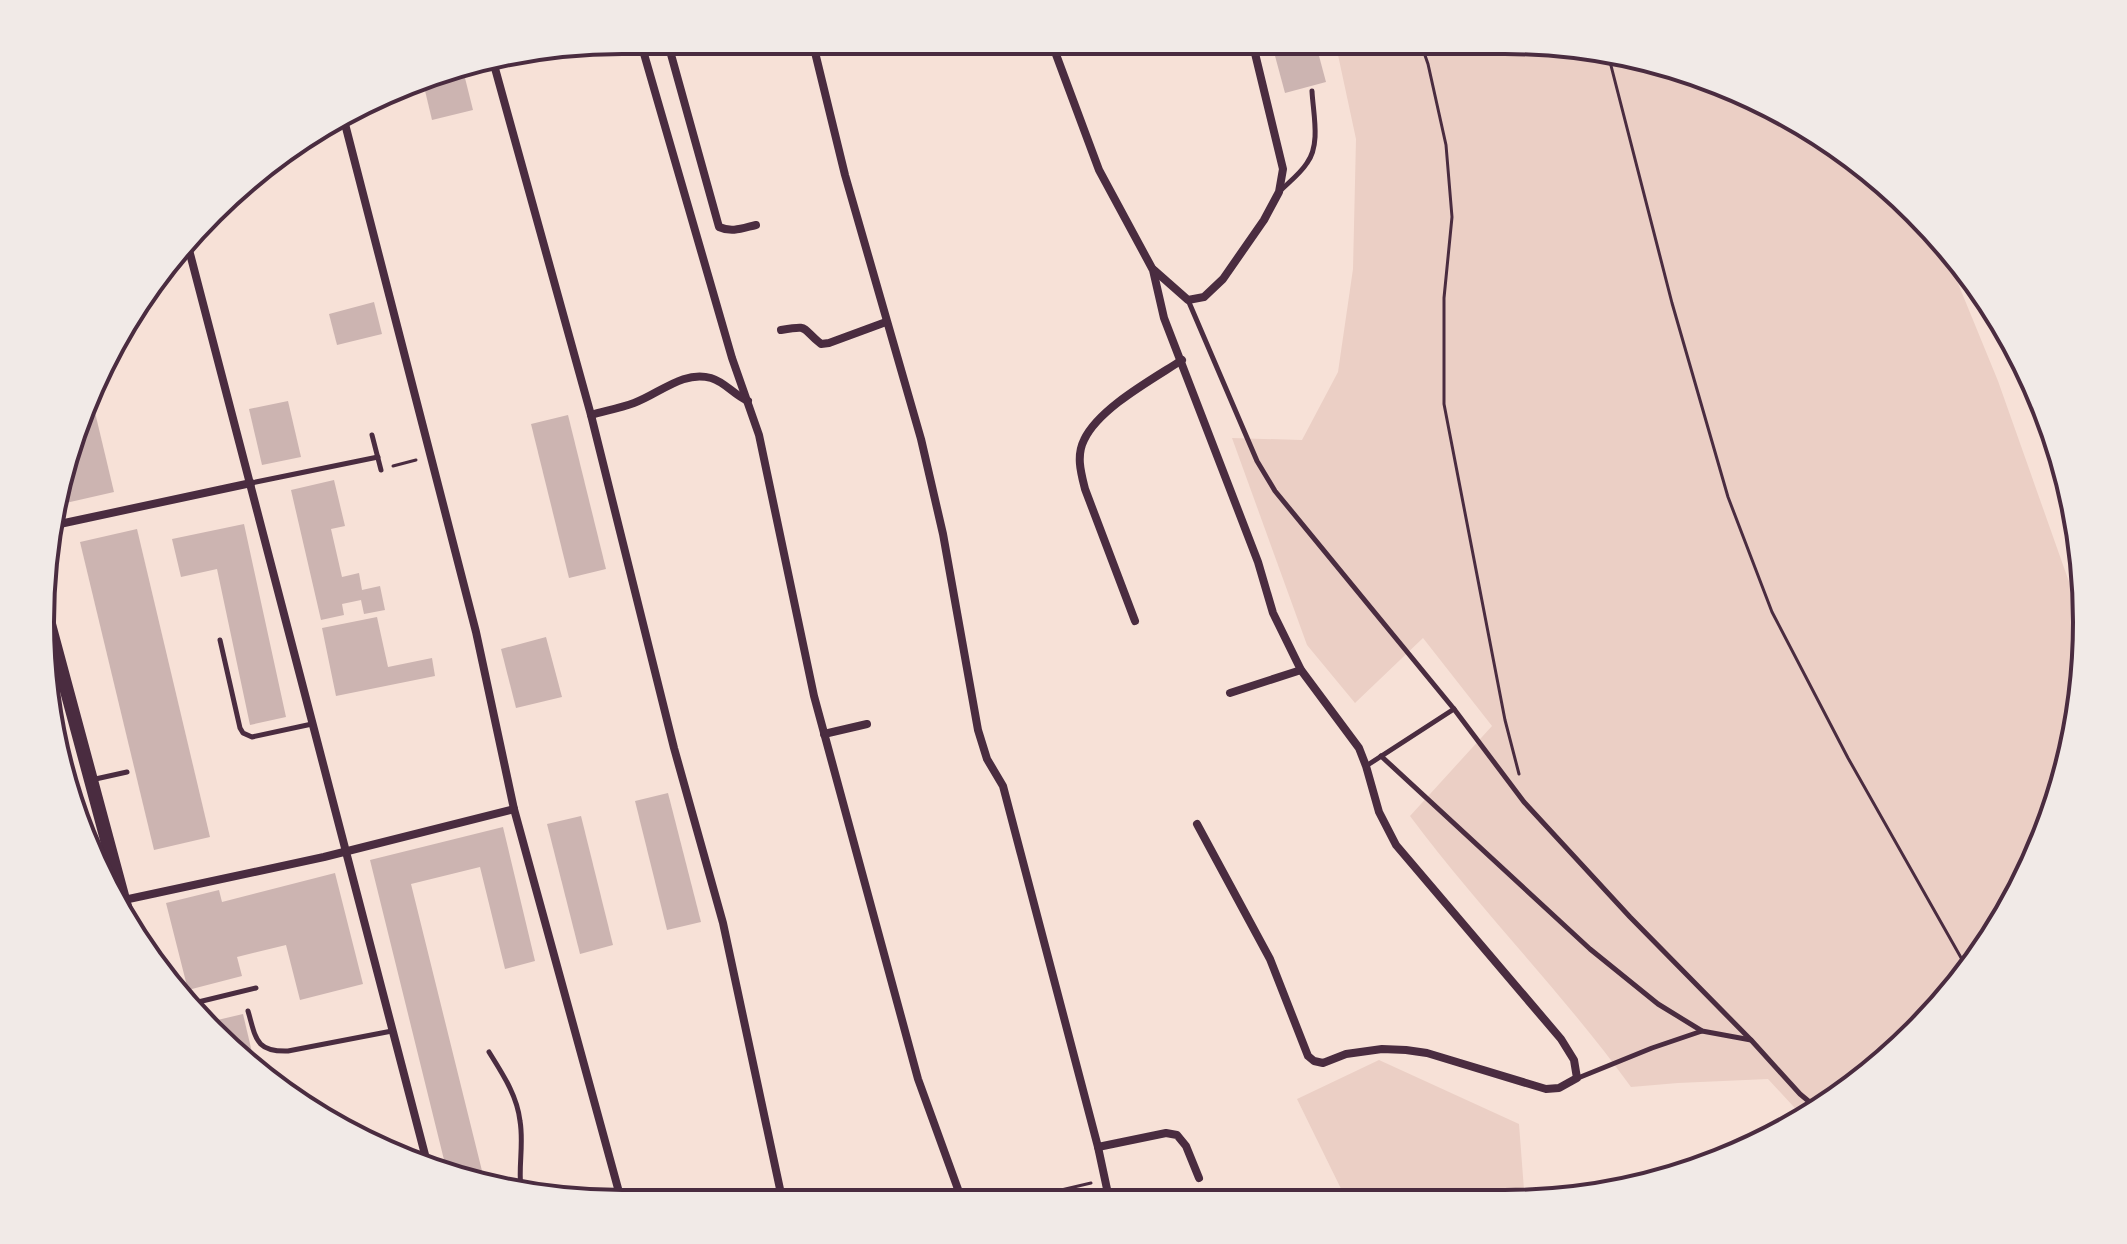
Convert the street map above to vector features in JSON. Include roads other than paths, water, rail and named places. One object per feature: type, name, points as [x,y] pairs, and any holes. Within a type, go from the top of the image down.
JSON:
[{"type":"street","points":[[644,54],[732,358],[764,457],[814,696],[918,1079],[958,1190]]},
{"type":"street","points":[[671,54],[719,227],[734,230],[756,225]]},
{"type":"street","points":[[815,54],[845,175],[921,439],[943,534],[978,730],[987,759],[1003,786],[1108,1190]]},
{"type":"street","points":[[1056,54],[1099,170],[1153,270],[1164,318],[1258,562],[1273,613],[1301,670],[1359,748],[1379,812],[1396,845],[1561,1039],[1574,1060],[1577,1078],[1559,1088],[1546,1089],[1427,1053],[1406,1050],[1370,1051],[1346,1054],[1323,1063],[1314,1061],[1308,1056],[1270,959],[1197,824]]},
{"type":"street","points":[[1153,270],[1188,300],[1204,297],[1223,279],[1264,220],[1279,192],[1283,169],[1255,54]]},
{"type":"street","points":[[495,69],[591,415],[674,748],[723,923],[780,1190]]},
{"type":"street","points":[[346,126],[476,632],[514,809],[618,1190]]},
{"type":"street","points":[[190,253],[425,1155]]},
{"type":"street","points":[[781,330],[801,326],[821,344],[886,322]]},
{"type":"street","points":[[1135,621],[1085,489],[1079,456],[1083,440],[1108,411],[1182,360]]},
{"type":"street","points":[[591,415],[636,402],[688,377],[706,376],[720,381],[748,401]]},
{"type":"street","points":[[63,523],[251,483]]},
{"type":"street","points":[[55,646],[119,884]]},
{"type":"street","points":[[1230,693],[1301,670]]},
{"type":"street","points":[[824,734],[867,724]]},
{"type":"street","points":[[130,906],[514,809]]},
{"type":"street","points":[[1098,1147],[1166,1133],[1177,1135],[1186,1146],[1199,1178]]},
{"type":"lane","points":[[1279,192],[1307,164],[1312,153],[1315,140],[1312,91]]},
{"type":"lane","points":[[1188,300],[1257,461],[1275,491],[1454,709],[1524,802],[1630,917],[1809,1102]]},
{"type":"lane","points":[[372,435],[381,470]]},
{"type":"lane","points":[[251,483],[378,457]]},
{"type":"lane","points":[[220,640],[243,733],[252,737],[312,724]]},
{"type":"lane","points":[[1366,766],[1454,709]]},
{"type":"lane","points":[[1381,756],[1590,949],[1658,1004],[1702,1031],[1752,1041]]},
{"type":"lane","points":[[90,780],[127,772]]},
{"type":"lane","points":[[199,1002],[256,988]]},
{"type":"lane","points":[[248,1011],[256,1042],[266,1049],[277,1051],[392,1031]]},
{"type":"lane","points":[[1577,1078],[1702,1031]]},
{"type":"lane","points":[[489,1052],[510,1088],[520,1120],[520,1180]]}]
